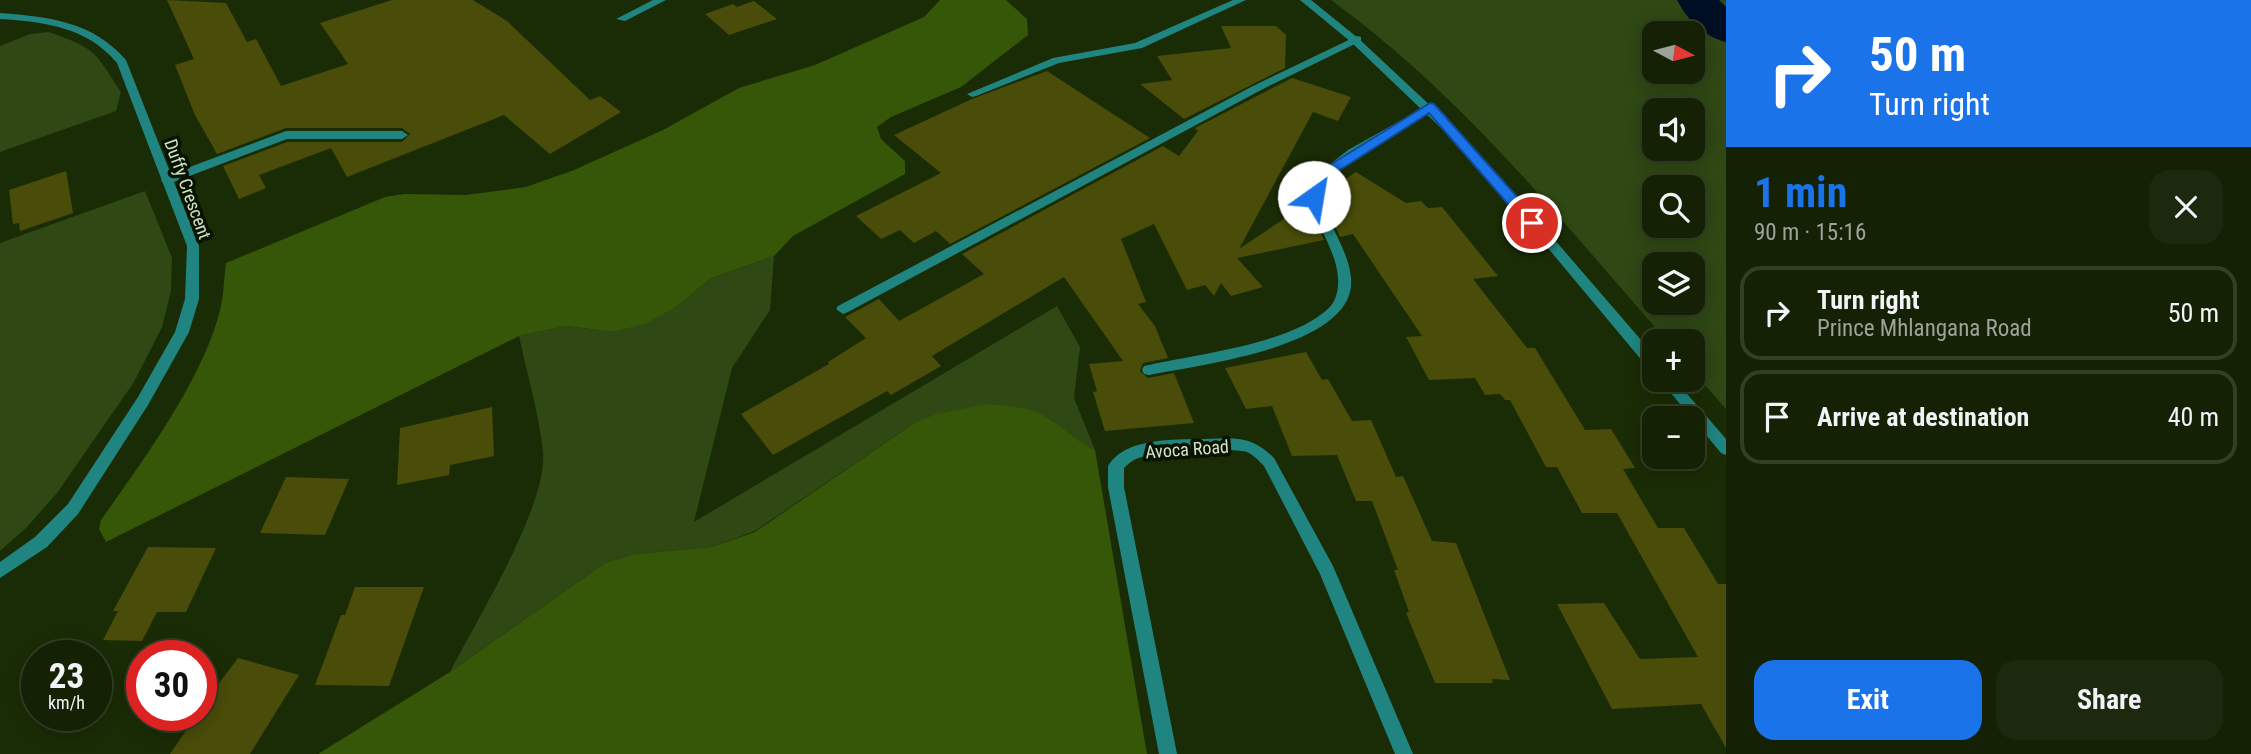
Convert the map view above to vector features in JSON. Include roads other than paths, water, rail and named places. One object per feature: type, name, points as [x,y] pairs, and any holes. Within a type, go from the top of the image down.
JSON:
[{"type":"street","points":[[621,19],[661,0]]},
{"type":"street","points":[[972,94],[1057,60],[1138,46],[1241,0]]},
{"type":"street","points":[[1305,0],[1357,39],[1430,107],[1642,351]]},
{"type":"street","name":"Duffy Crescent","points":[[0,16],[36,18],[73,27],[112,48],[122,62],[193,246],[192,299],[182,332],[144,401],[73,509],[41,542],[0,571]]},
{"type":"street","points":[[843,309],[1257,88],[1357,39]]},
{"type":"street","points":[[1149,370],[1309,330],[1335,311],[1344,292],[1344,271],[1331,231],[1318,209],[1314,186],[1324,174],[1356,152],[1430,107]]},
{"type":"street","points":[[167,180],[286,135],[402,135]]},
{"type":"street","points":[[1677,392],[1726,449]]},
{"type":"street","name":"Avoca Road","points":[[1168,754],[1116,487],[1116,466],[1132,454],[1156,448],[1244,445],[1257,450],[1269,462],[1327,571],[1404,754]]},
{"type":"waterway","points":[[1698,0],[1704,11],[1726,29]]}]
